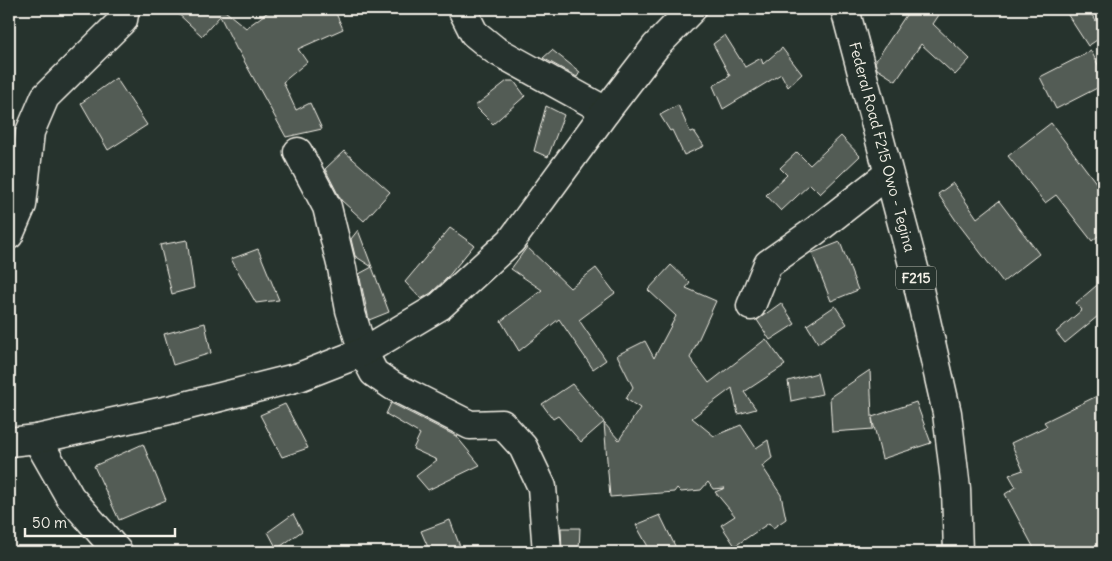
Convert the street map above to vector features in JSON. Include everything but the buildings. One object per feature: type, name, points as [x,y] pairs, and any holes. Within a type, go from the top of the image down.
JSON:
[{"type":"street","points":[[9,234],[22,205],[30,132],[45,97],[123,20],[125,9]]},
{"type":"street","points":[[462,9],[474,32],[495,50],[606,111]]},
{"type":"street","points":[[9,442],[37,439],[169,410],[299,377],[363,352],[440,306],[511,241],[656,46],[692,9]]},
{"type":"street","name":"Federal Road F215 Owo - Tegina","points":[[845,9],[915,272],[947,413],[956,490],[958,552]]},
{"type":"street","points":[[298,152],[327,207],[350,310],[363,352],[374,373],[393,386],[470,425],[502,424],[523,448],[542,488],[548,552]]},
{"type":"street","points":[[751,306],[768,264],[815,231],[888,174]]},
{"type":"street","points":[[37,439],[70,497],[108,543],[118,552]]}]
